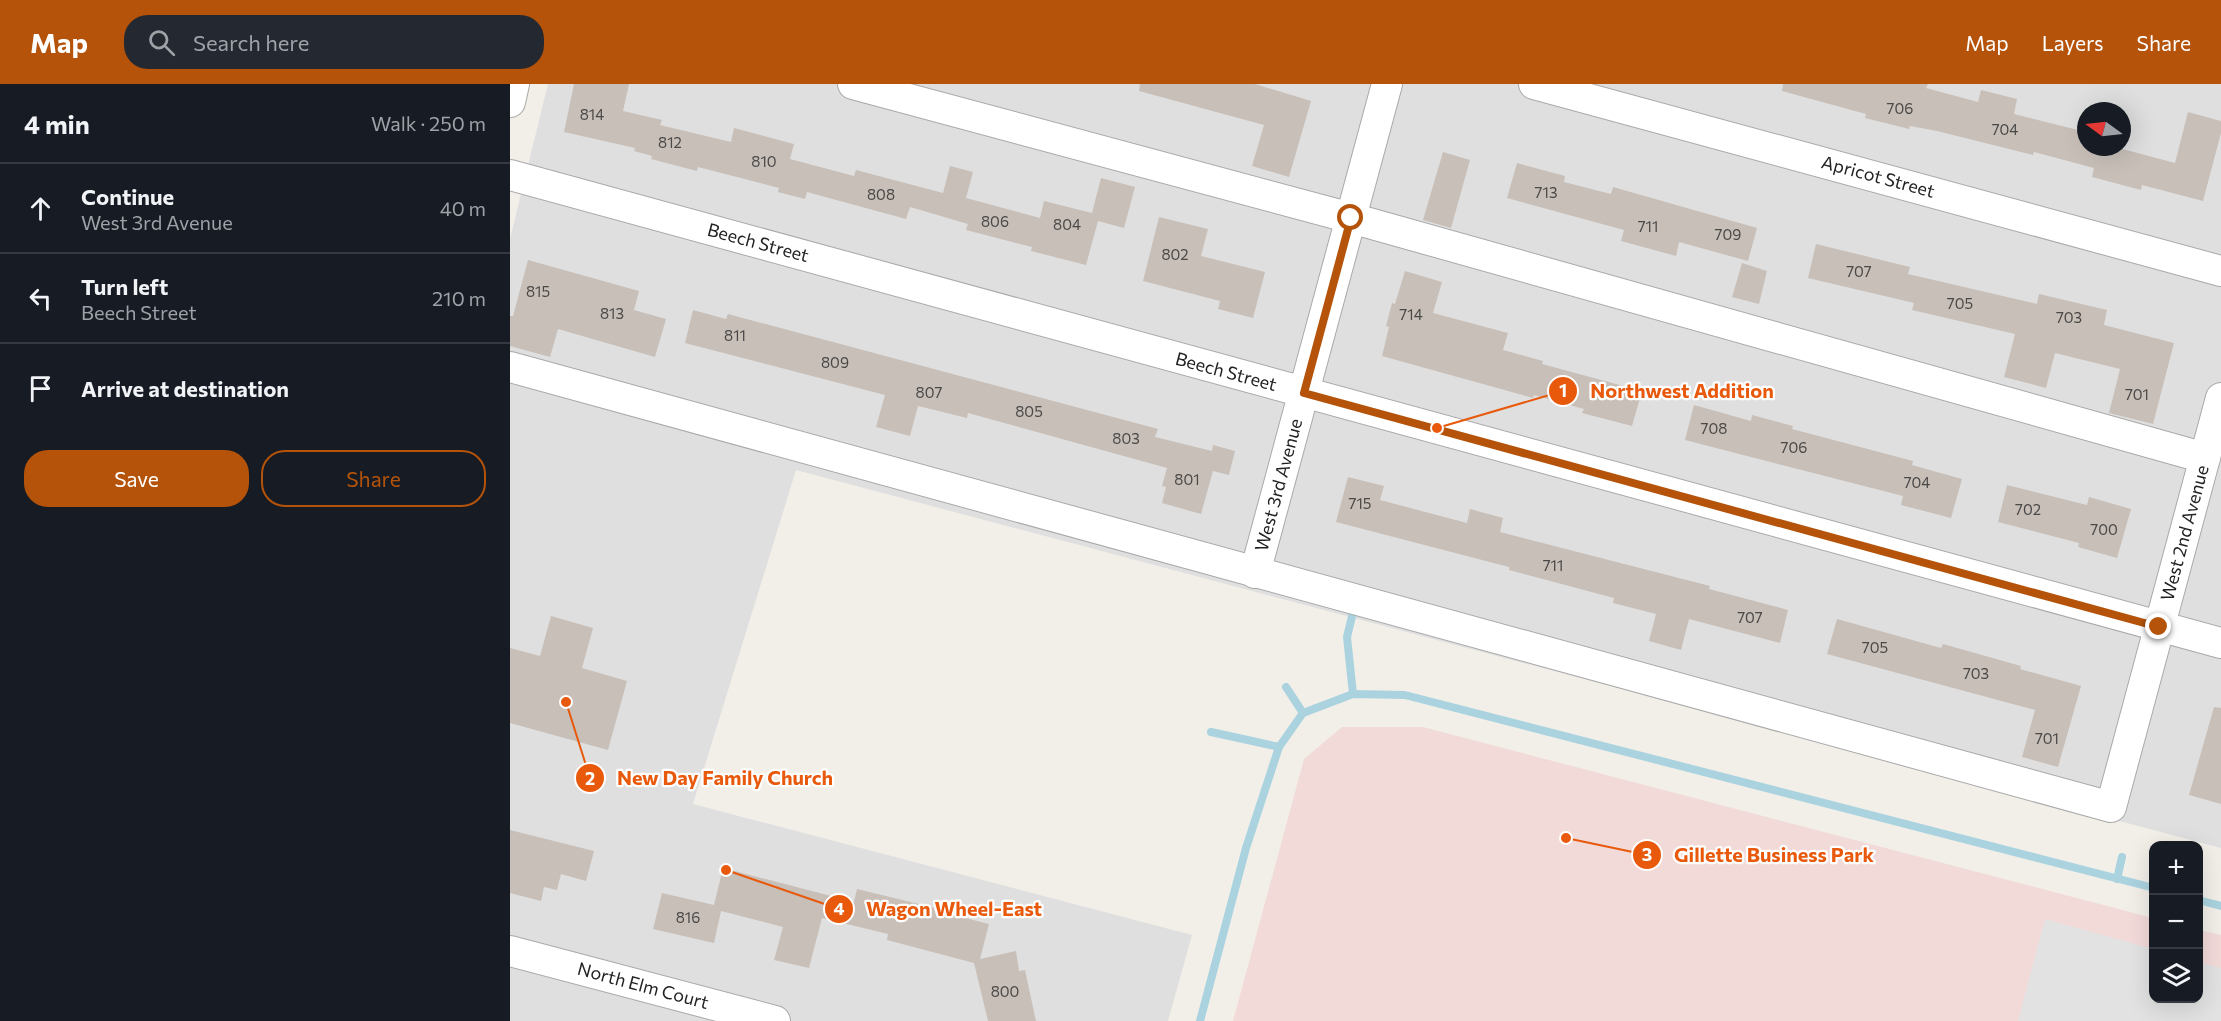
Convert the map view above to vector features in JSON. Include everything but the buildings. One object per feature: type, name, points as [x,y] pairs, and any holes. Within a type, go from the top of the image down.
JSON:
[{"type":"street","points":[[510,102],[514,84]]},
{"type":"street","points":[[853,84],[1351,218],[2205,458]]},
{"type":"street","name":"West 3rd Avenue","points":[[1255,573],[1387,84]]},
{"type":"street","name":"Apricot Street","points":[[1534,84],[2221,271]]},
{"type":"street","name":"Beech Street","points":[[510,176],[2221,643]]},
{"type":"street","points":[[510,367],[1255,573]]},
{"type":"street","name":"West 2nd Avenue","points":[[1255,573],[2111,807],[2221,398]]},
{"type":"street","name":"North Elm Court","points":[[510,951],[775,1021]]},
{"type":"shaded area","points":[[548,84],[2221,84],[2221,848],[2203,843],[2203,841],[2195,841],[796,470],[693,804],[1192,935],[1168,1021],[510,1021],[510,239]]},
{"type":"shaded area","points":[[1342,727],[1423,727],[2149,917],[2149,1003],[2203,1003],[2203,931],[2221,935],[2221,1021],[1233,1021],[1304,759]]},
{"type":"shaded area","points":[[2045,919],[2149,948],[2149,1003],[2203,1003],[2203,963],[2221,968],[2221,1021],[2018,1021]]},
{"type":"waterway","points":[[1353,694],[1347,637],[1354,608]]},
{"type":"waterway","points":[[1286,687],[1303,713]]},
{"type":"waterway","points":[[1200,1021],[1246,848],[1279,747],[1303,713],[1353,694],[1405,695],[2149,887]]},
{"type":"waterway","points":[[1211,732],[1279,747]]},
{"type":"waterway","points":[[2117,879],[2122,857]]},
{"type":"waterway","points":[[2203,901],[2221,906]]},
{"type":"place","name":"Northwest Addition","points":[[1437,428]]},
{"type":"place","name":"New Day Family Church","points":[[566,702]]},
{"type":"place","name":"Gillette Business Park","points":[[1566,838]]},
{"type":"place","name":"Wagon Wheel-East","points":[[726,870]]},
{"type":"route","points":[[1351,218],[1304,393],[2159,627]]}]
